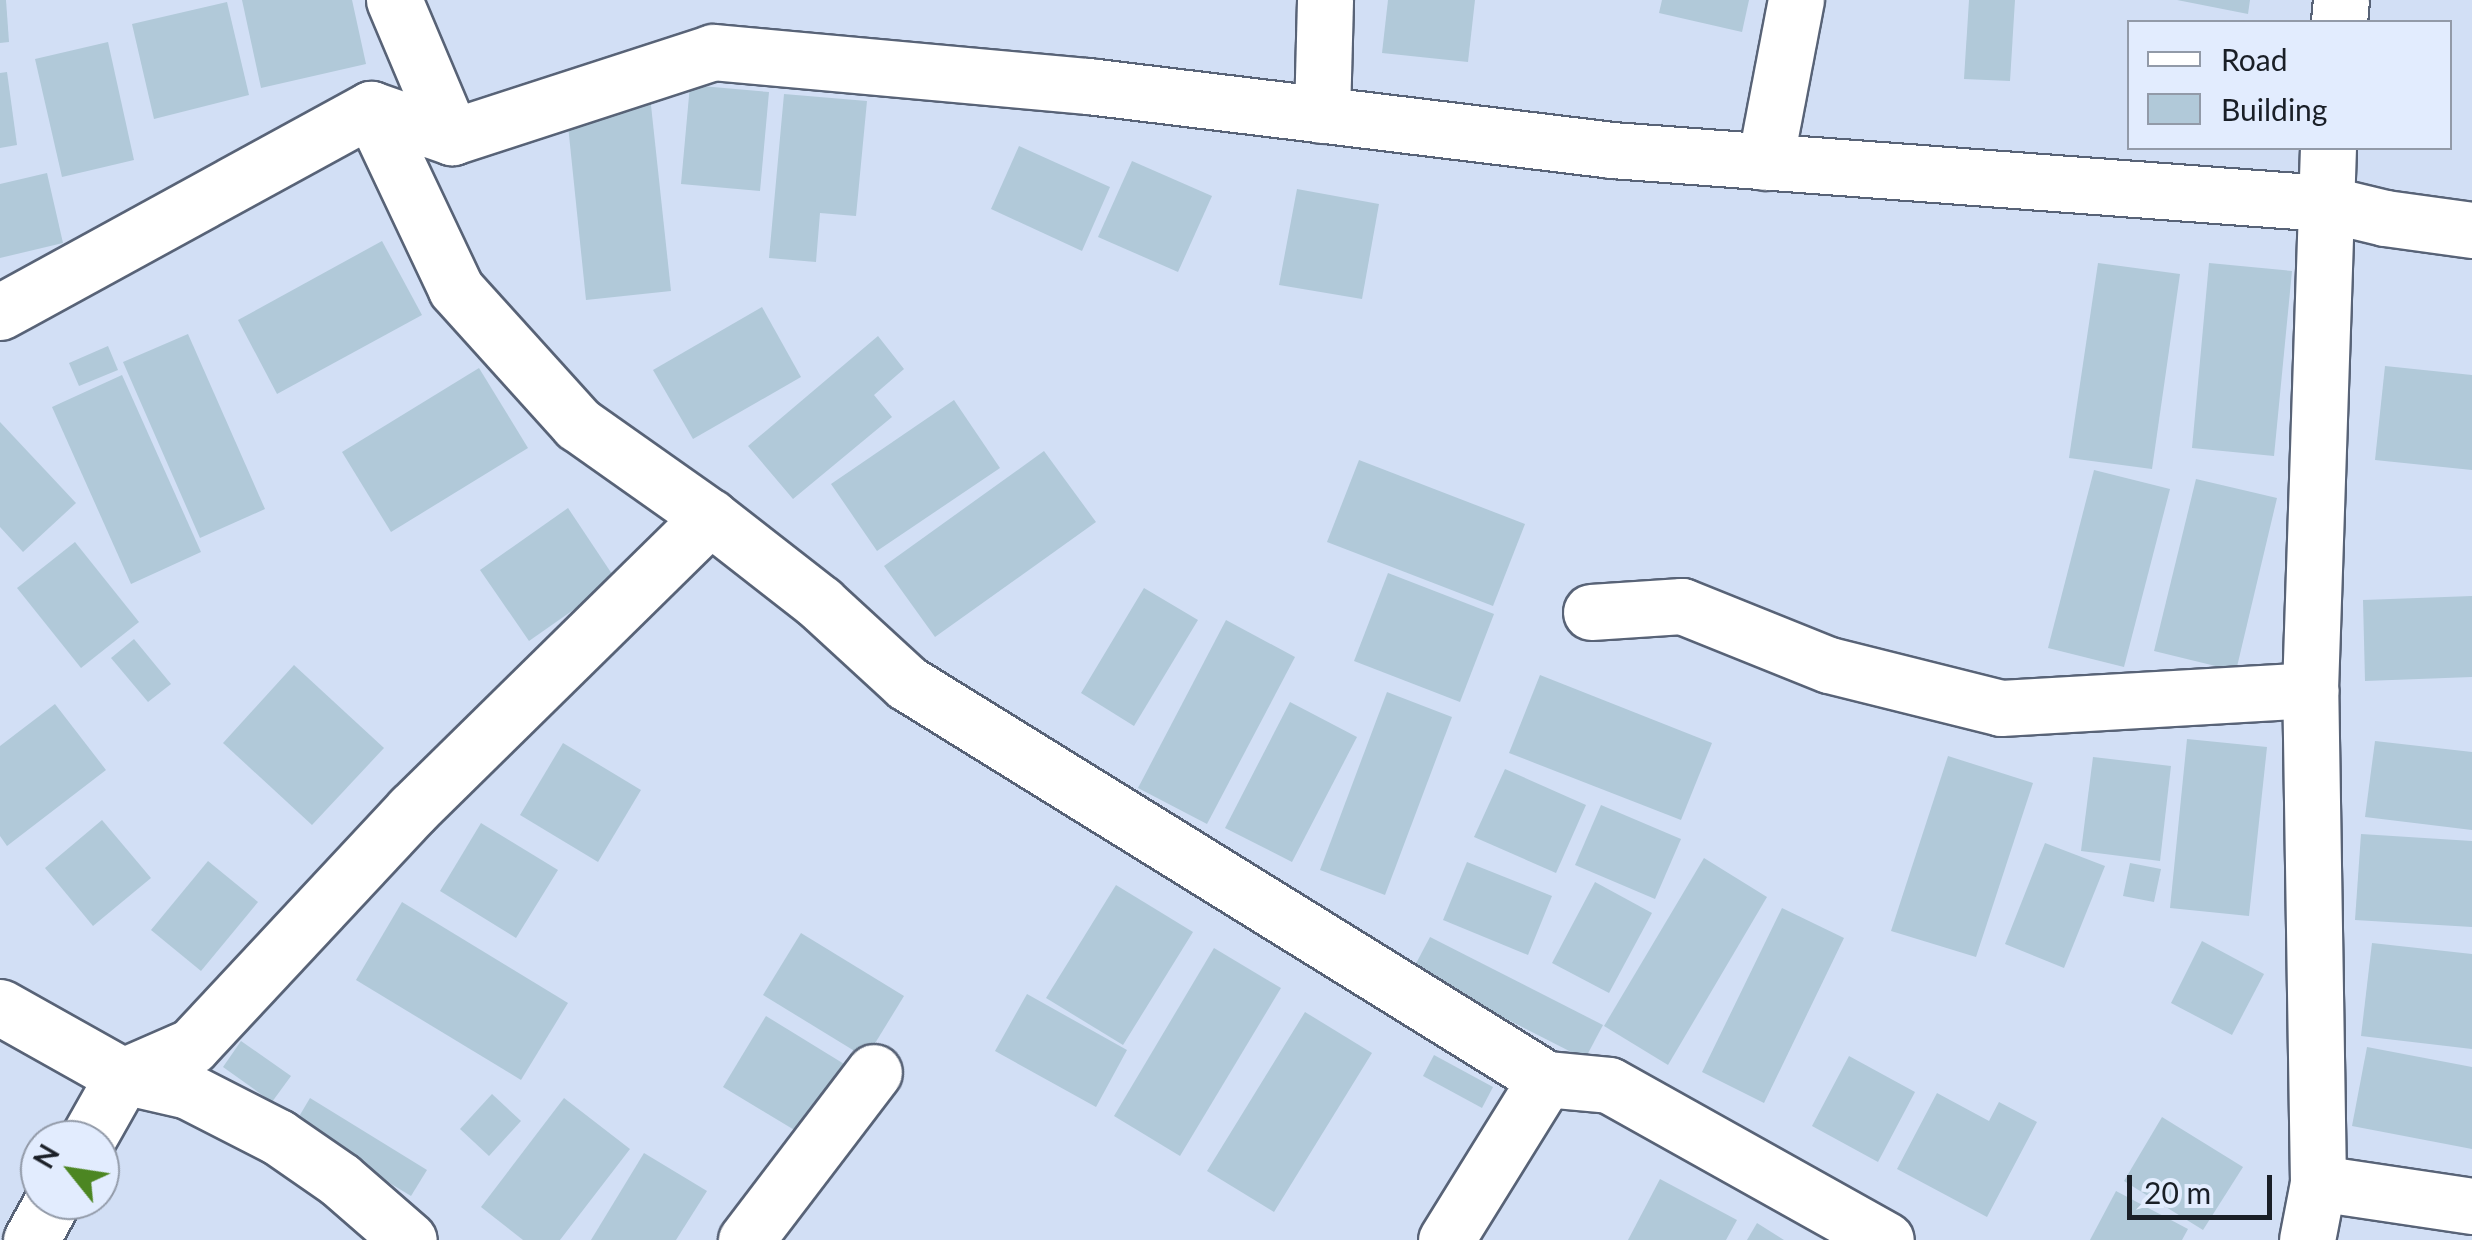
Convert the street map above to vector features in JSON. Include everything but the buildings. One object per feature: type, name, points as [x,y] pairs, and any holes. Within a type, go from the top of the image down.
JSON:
[{"type":"street","points":[[394,0],[452,138]]},
{"type":"street","points":[[1322,115],[1325,0]]},
{"type":"street","points":[[1766,162],[1796,0]]},
{"type":"street","points":[[0,312],[371,108],[452,138],[713,52],[1088,86],[1612,150],[2323,203],[2386,218],[2472,230]]},
{"type":"street","points":[[371,108],[456,289],[578,424],[710,517],[820,603],[907,682],[1546,1079],[1609,1085],[1886,1240]]},
{"type":"street","points":[[2307,1240],[2318,1183],[2310,690],[2323,203],[2328,150]]},
{"type":"street","points":[[98,1120],[123,1076],[192,1046],[412,810],[710,517]]},
{"type":"street","points":[[1591,612],[1682,606],[1829,665],[2001,708],[2310,690]]},
{"type":"street","points":[[0,1007],[123,1076],[188,1091],[278,1137],[340,1180],[408,1240]]},
{"type":"street","points":[[746,1240],[874,1072]]},
{"type":"street","points":[[1446,1240],[1546,1079]]},
{"type":"street","points":[[2318,1183],[2472,1206]]}]
